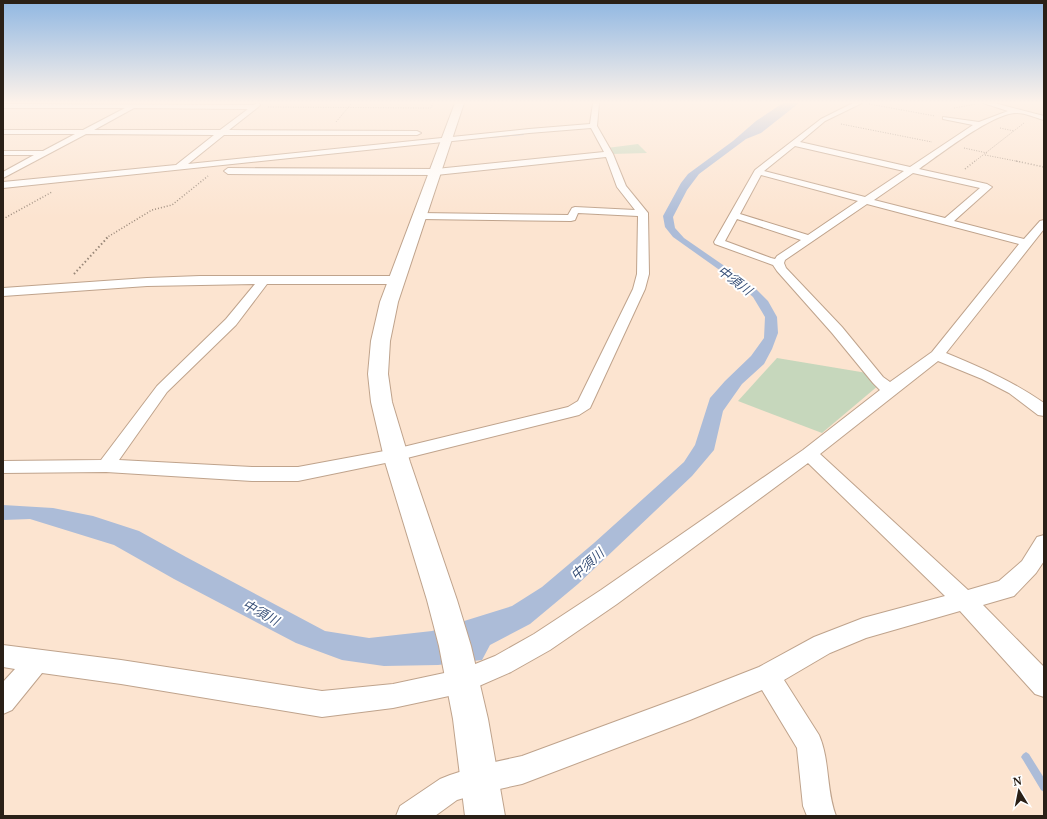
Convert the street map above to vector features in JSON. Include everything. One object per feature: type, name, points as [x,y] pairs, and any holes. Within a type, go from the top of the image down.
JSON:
[{"type":"street","points":[[3,176],[67,141]]},
{"type":"street","points":[[178,167],[211,141]]},
{"type":"street","points":[[215,167],[308,154],[429,141]]},
{"type":"street","points":[[446,141],[397,280],[383,326],[378,365],[381,403],[395,456],[449,623],[461,674],[481,779],[486,816]]},
{"type":"street","points":[[3,467],[106,466],[252,474],[298,474],[395,456],[573,410],[584,404],[639,289],[642,274],[643,214],[622,187],[609,154],[602,141]]},
{"type":"street","points":[[778,263],[781,258],[955,141]]},
{"type":"street","points":[[890,390],[878,380],[837,330],[781,269],[778,263],[719,242],[758,172],[793,143],[988,187],[947,222]]},
{"type":"street","points":[[3,153],[45,153]]},
{"type":"street","points":[[291,171],[308,154]]},
{"type":"street","points":[[3,186],[178,167],[215,167],[291,171],[436,172],[609,154]]},
{"type":"street","points":[[3,165],[22,165]]},
{"type":"street","points":[[758,172],[1026,243]]},
{"type":"street","points":[[420,216],[571,218],[575,210],[643,214]]},
{"type":"street","points":[[733,215],[810,239]]},
{"type":"street","points":[[3,656],[121,672],[322,704],[393,696],[461,674],[503,664],[542,642],[609,597],[809,454],[937,355],[1026,243],[1044,223]]},
{"type":"street","points":[[106,466],[162,389],[231,322],[264,280]]},
{"type":"street","points":[[3,292],[154,282],[397,280]]},
{"type":"street","points":[[937,355],[987,376],[1014,390],[1044,411]]},
{"type":"street","points":[[809,454],[964,600],[1044,685]]},
{"type":"street","points":[[410,816],[450,789],[481,779],[522,770],[690,707],[767,676],[822,645],[863,628],[1006,589],[1029,567],[1044,543]]},
{"type":"street","points":[[3,701],[36,661]]},
{"type":"street","points":[[767,676],[810,744],[817,806],[822,816]]},
{"type":"path","points":[[930,141],[987,153]]},
{"type":"path","points":[[952,179],[1002,141]]},
{"type":"path","points":[[984,155],[1044,167]]},
{"type":"path","points":[[63,288],[103,240],[115,230],[152,210],[172,205],[215,167]]},
{"type":"path","points":[[3,219],[80,177]]},
{"type":"green space","points":[[638,144],[647,153],[612,154],[607,148]]},
{"type":"green space","points":[[777,358],[867,373],[879,385],[822,433],[738,401]]},
{"type":"water","name":"中須川","points":[[733,141],[743,141],[699,174],[687,190],[673,217],[675,228],[684,238],[752,285],[768,301],[777,317],[778,333],[772,349],[764,364],[742,384],[723,411],[714,450],[692,476],[578,584],[530,624],[490,645],[482,660],[438,665],[384,666],[342,660],[296,643],[174,579],[114,545],[30,519],[3,520],[3,505],[53,508],[93,516],[139,531],[325,631],[369,638],[432,631],[512,606],[542,587],[594,543],[684,462],[695,445],[710,398],[751,356],[764,338],[765,317],[753,297],[735,281],[673,237],[665,227],[663,216],[681,183],[688,174]]},
{"type":"waterway","points":[[1026,757],[1044,787]]}]
